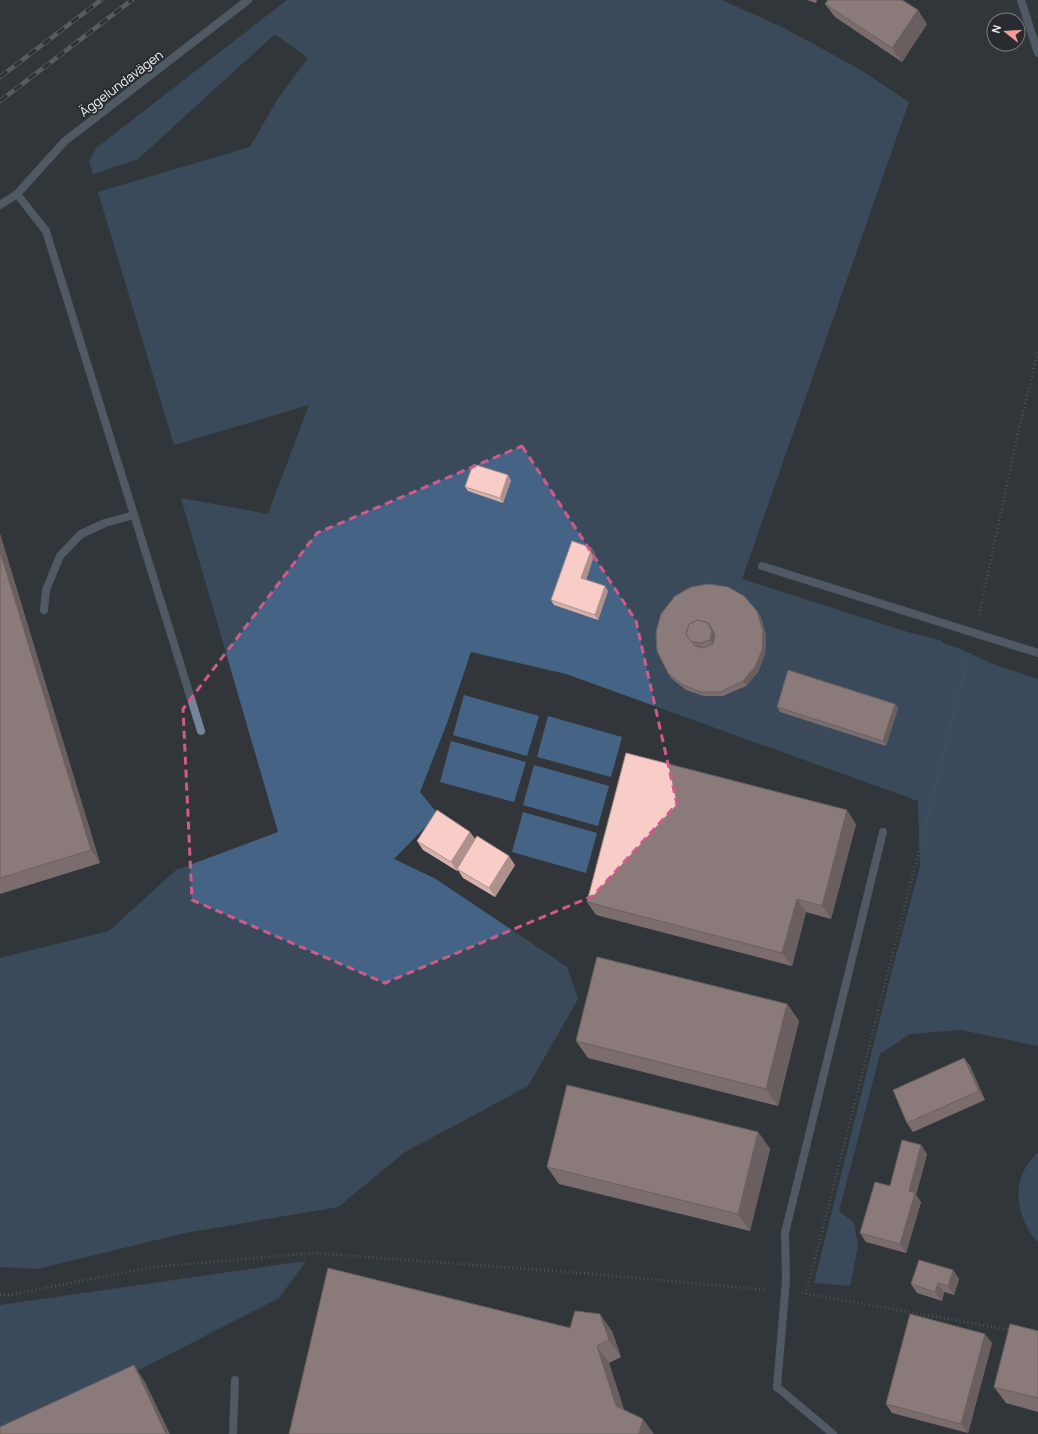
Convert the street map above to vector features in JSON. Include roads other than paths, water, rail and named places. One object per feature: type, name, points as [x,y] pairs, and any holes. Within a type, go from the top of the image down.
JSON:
[{"type":"street","name":"Äggelundavägen","points":[[0,204],[17,194],[65,141],[248,0]]},
{"type":"street","points":[[1021,0],[1038,53]]},
{"type":"street","points":[[17,194],[46,231],[201,731]]},
{"type":"street","points":[[44,610],[46,590],[60,556],[81,534],[105,523],[134,515]]},
{"type":"street","points":[[762,566],[1038,654]]},
{"type":"street","points":[[833,1434],[777,1387],[785,1292],[785,1233],[791,1202],[883,832]]},
{"type":"street","points":[[232,1434],[235,1380]]},
{"type":"railway","points":[[0,77],[101,0]]},
{"type":"railway","points":[[0,101],[132,0]]}]
